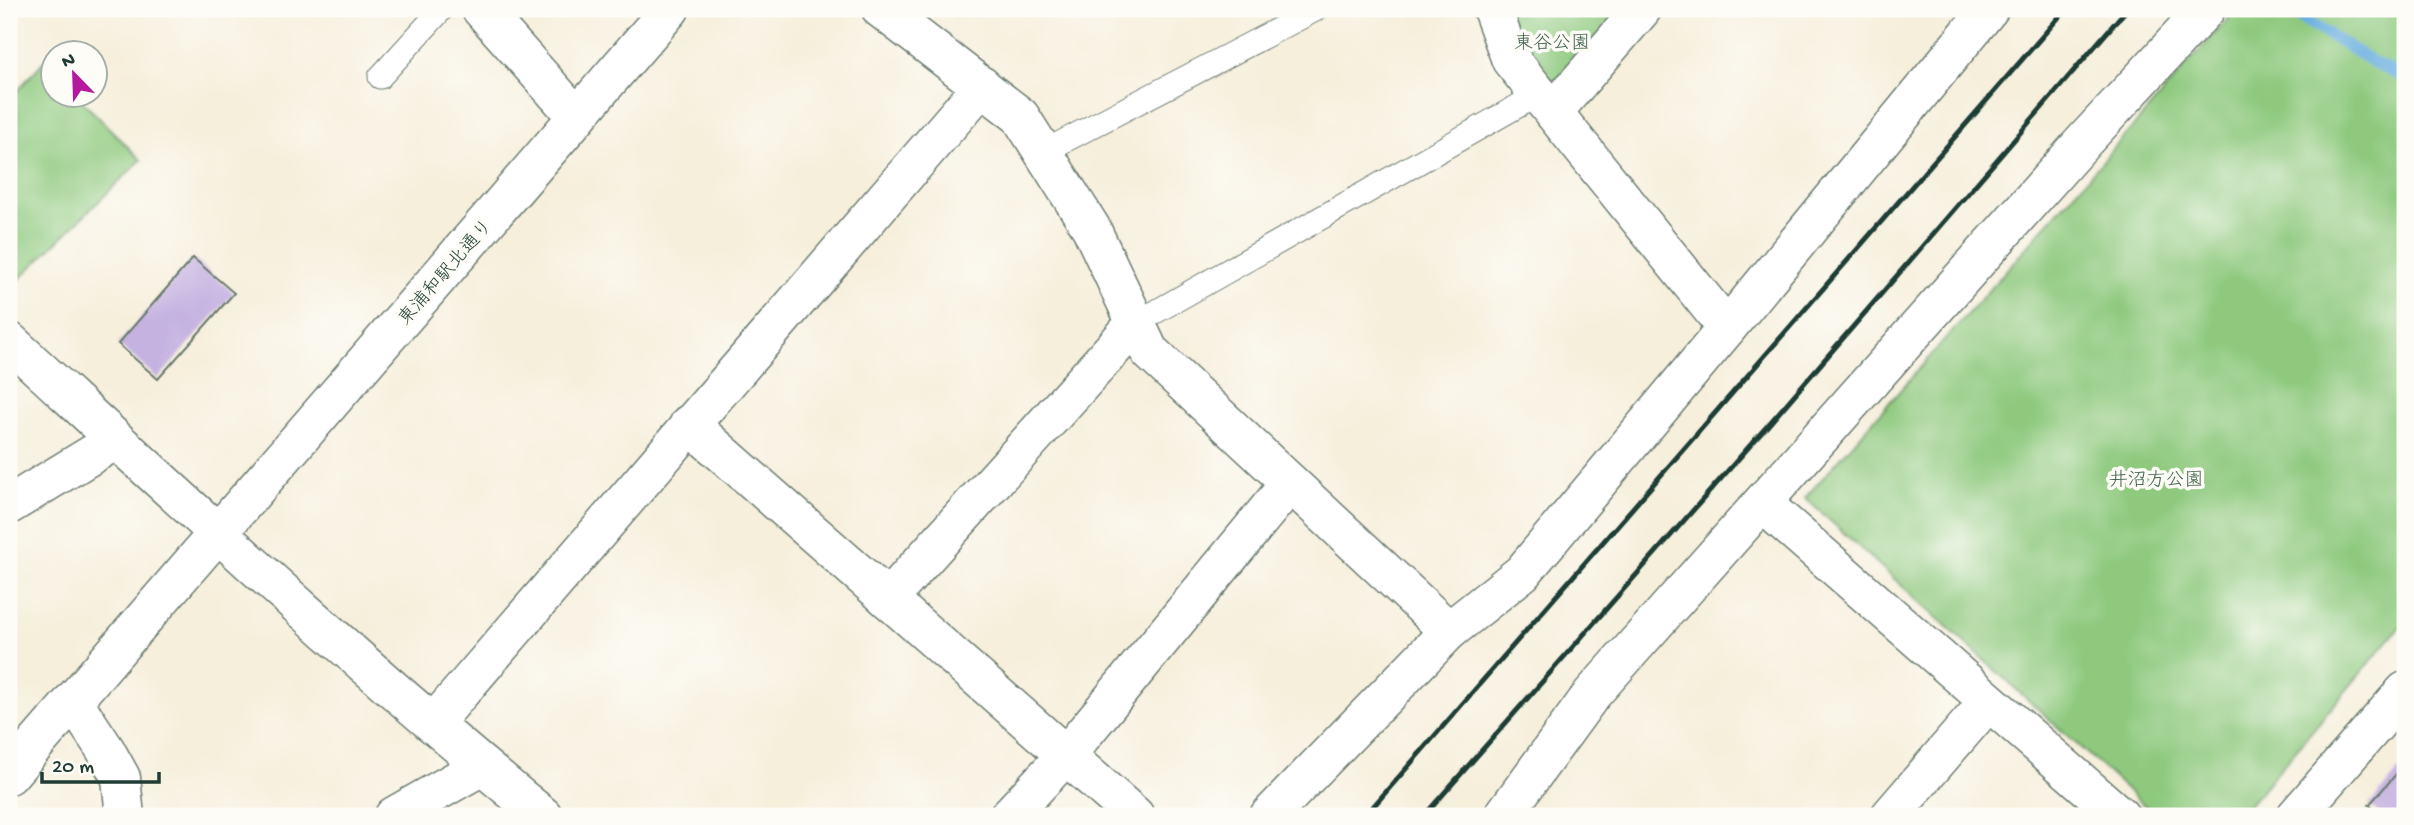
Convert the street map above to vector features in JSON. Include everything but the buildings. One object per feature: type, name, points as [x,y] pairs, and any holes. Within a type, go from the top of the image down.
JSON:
[{"type":"street","name":"東浦和駅北通り","points":[[9,775],[670,9]]},
{"type":"street","points":[[1492,9],[1511,60],[1727,328]]},
{"type":"street","points":[[1546,103],[1642,9]]},
{"type":"street","points":[[1269,816],[1449,631],[1522,573],[1989,9]]},
{"type":"street","points":[[1503,816],[1592,694],[2083,142],[2206,9]]},
{"type":"street","points":[[895,12],[1020,116],[1091,228],[1149,351],[1449,631]]},
{"type":"street","points":[[497,15],[577,117]]},
{"type":"street","points":[[433,724],[982,86]]},
{"type":"street","points":[[888,599],[1136,323]]},
{"type":"street","points":[[9,341],[218,533],[433,724],[543,816]]},
{"type":"street","points":[[689,424],[1136,816]]},
{"type":"street","points":[[9,505],[116,440]]},
{"type":"street","points":[[1009,816],[1067,754],[1290,483]]},
{"type":"street","points":[[1762,503],[2120,816]]},
{"type":"street","points":[[2296,816],[2405,691]]},
{"type":"street","points":[[73,701],[106,749],[121,778],[125,816]]},
{"type":"street","points":[[1890,816],[1988,702]]},
{"type":"street","points":[[394,816],[482,766]]},
{"type":"lane","points":[[380,77],[442,9]]},
{"type":"lane","points":[[1044,152],[1317,9]]},
{"type":"lane","points":[[1136,323],[1546,103]]},
{"type":"green space","name":"東谷公園","points":[[1504,9],[1623,9],[1562,80],[1542,79]]},
{"type":"green space","name":"井沼方公園","points":[[2237,9],[2405,9],[2405,621],[2240,816],[2156,816],[1805,498]]},
{"type":"green space","points":[[38,68],[38,108],[89,108],[141,160],[9,289],[9,100]]},
{"type":"waterway","points":[[2287,9],[2376,64],[2405,78]]},
{"type":"railway","points":[[1365,816],[2066,9]]},
{"type":"railway","points":[[1424,816],[1769,424],[2127,9]]}]
